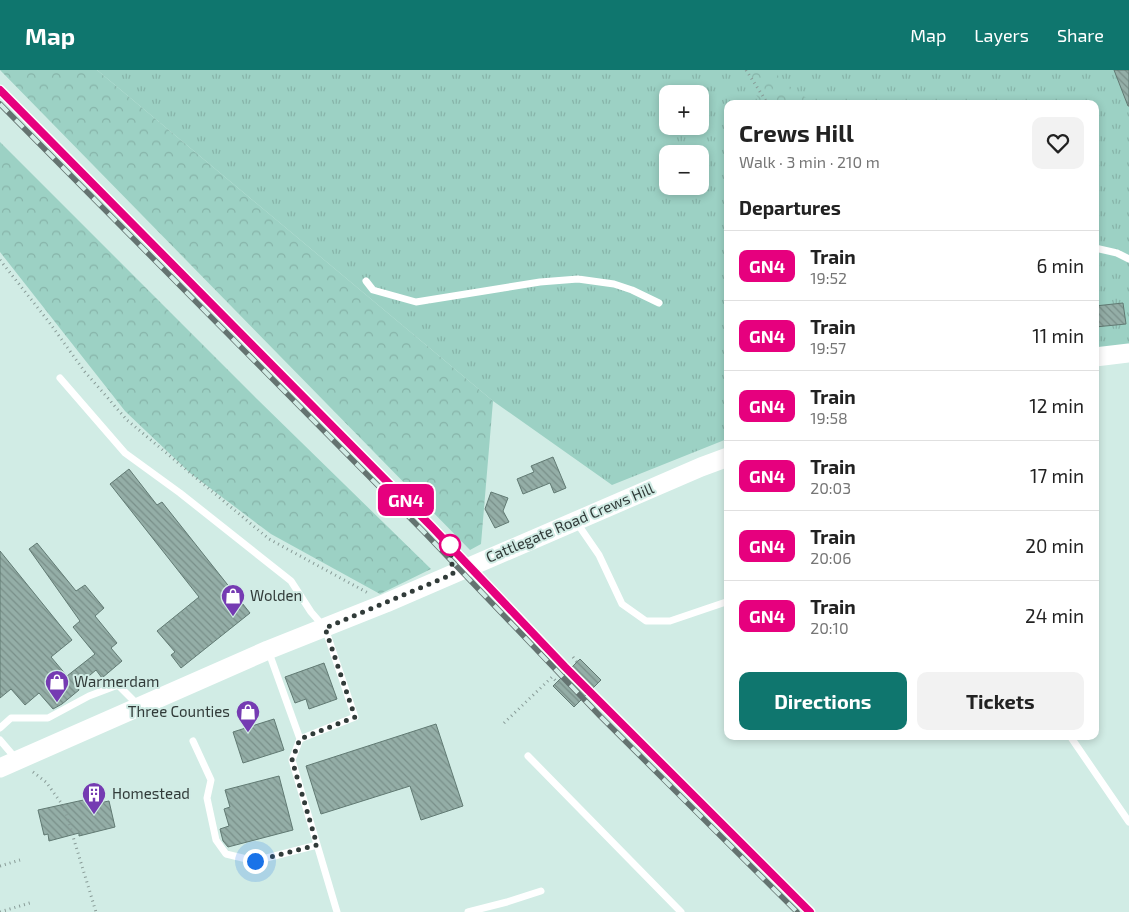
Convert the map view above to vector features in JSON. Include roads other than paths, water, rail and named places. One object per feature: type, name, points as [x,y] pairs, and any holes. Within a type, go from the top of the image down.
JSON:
[{"type":"street","points":[[1099,357],[1129,353]]},
{"type":"street","name":"Cattlegate Road Crews Hill","points":[[0,768],[268,650],[386,603],[701,467],[724,459]]},
{"type":"lane","points":[[1099,249],[1117,253],[1129,259]]},
{"type":"lane","points":[[366,281],[372,290],[416,302],[540,282],[586,279],[614,284],[660,303]]},
{"type":"lane","points":[[60,378],[125,453],[291,581],[311,612],[325,628],[355,717],[300,739]]},
{"type":"lane","points":[[576,521],[599,555],[622,604],[646,621],[670,620],[724,603]]},
{"type":"lane","points":[[268,650],[300,739],[292,760],[337,912]]},
{"type":"lane","points":[[0,728],[11,718],[48,718],[89,696],[118,685],[140,706]]},
{"type":"lane","points":[[0,740],[18,760]]},
{"type":"lane","points":[[1073,740],[1129,822]]},
{"type":"lane","points":[[194,741],[211,780],[207,798],[216,840],[226,854],[255,861],[317,845]]},
{"type":"lane","points":[[528,756],[682,912]]},
{"type":"lane","points":[[468,912],[540,891]]},
{"type":"railway","points":[[0,90],[431,526],[565,667],[810,912]]},
{"type":"railway","points":[[0,104],[423,531],[600,716],[797,912]]},
{"type":"train","name":"GN4","points":[[0,90],[431,526],[565,667],[810,912]]},
{"type":"place","name":"Wolden","points":[[233,617]]},
{"type":"place","name":"Warmerdam","points":[[57,703]]},
{"type":"place","name":"Three Counties","points":[[248,733]]},
{"type":"place","name":"Homestead","points":[[94,815]]}]
